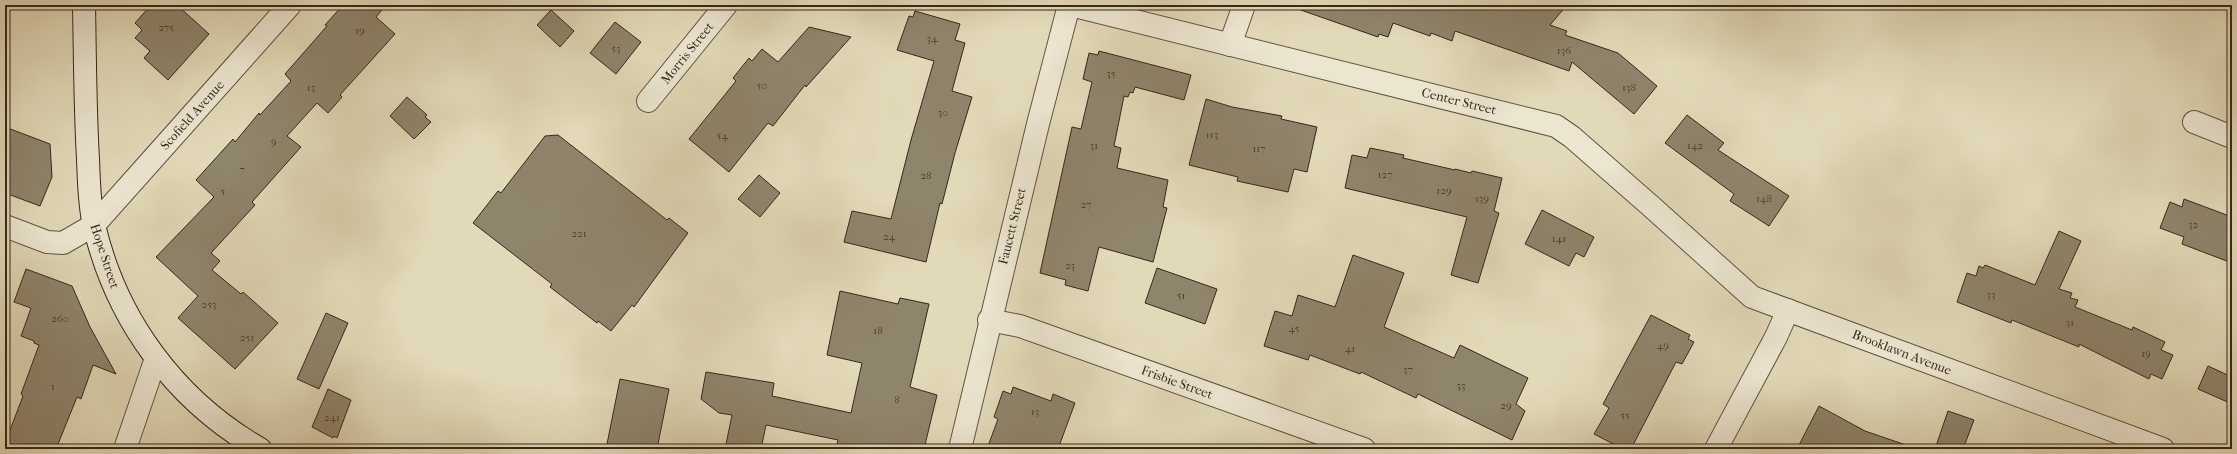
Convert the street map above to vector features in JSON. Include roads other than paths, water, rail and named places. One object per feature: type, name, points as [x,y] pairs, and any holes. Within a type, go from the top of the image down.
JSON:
[{"type":"street","name":"Hope Street","points":[[84,5],[87,140],[94,225],[111,281],[145,345],[184,392],[235,435],[260,449]]},
{"type":"street","name":"Scofield Avenue","points":[[5,226],[48,242],[63,243],[94,225],[290,5]]},
{"type":"street","name":"Morris Street","points":[[648,101],[726,5]]},
{"type":"street","name":"Center Street","points":[[1070,5],[1556,126],[1572,137],[1752,297],[1788,310]]},
{"type":"street","name":"Faucett Street","points":[[960,449],[990,320],[1070,5]]},
{"type":"street","points":[[1230,44],[1244,5]]},
{"type":"street","points":[[2194,122],[2232,137]]},
{"type":"street","points":[[1716,449],[1776,337],[1788,310]]},
{"type":"street","name":"Brooklawn Avenue","points":[[1788,310],[2162,449]]},
{"type":"street","name":"Frisbie Street","points":[[990,320],[1020,326],[1364,449]]},
{"type":"street","points":[[125,449],[156,358]]}]
